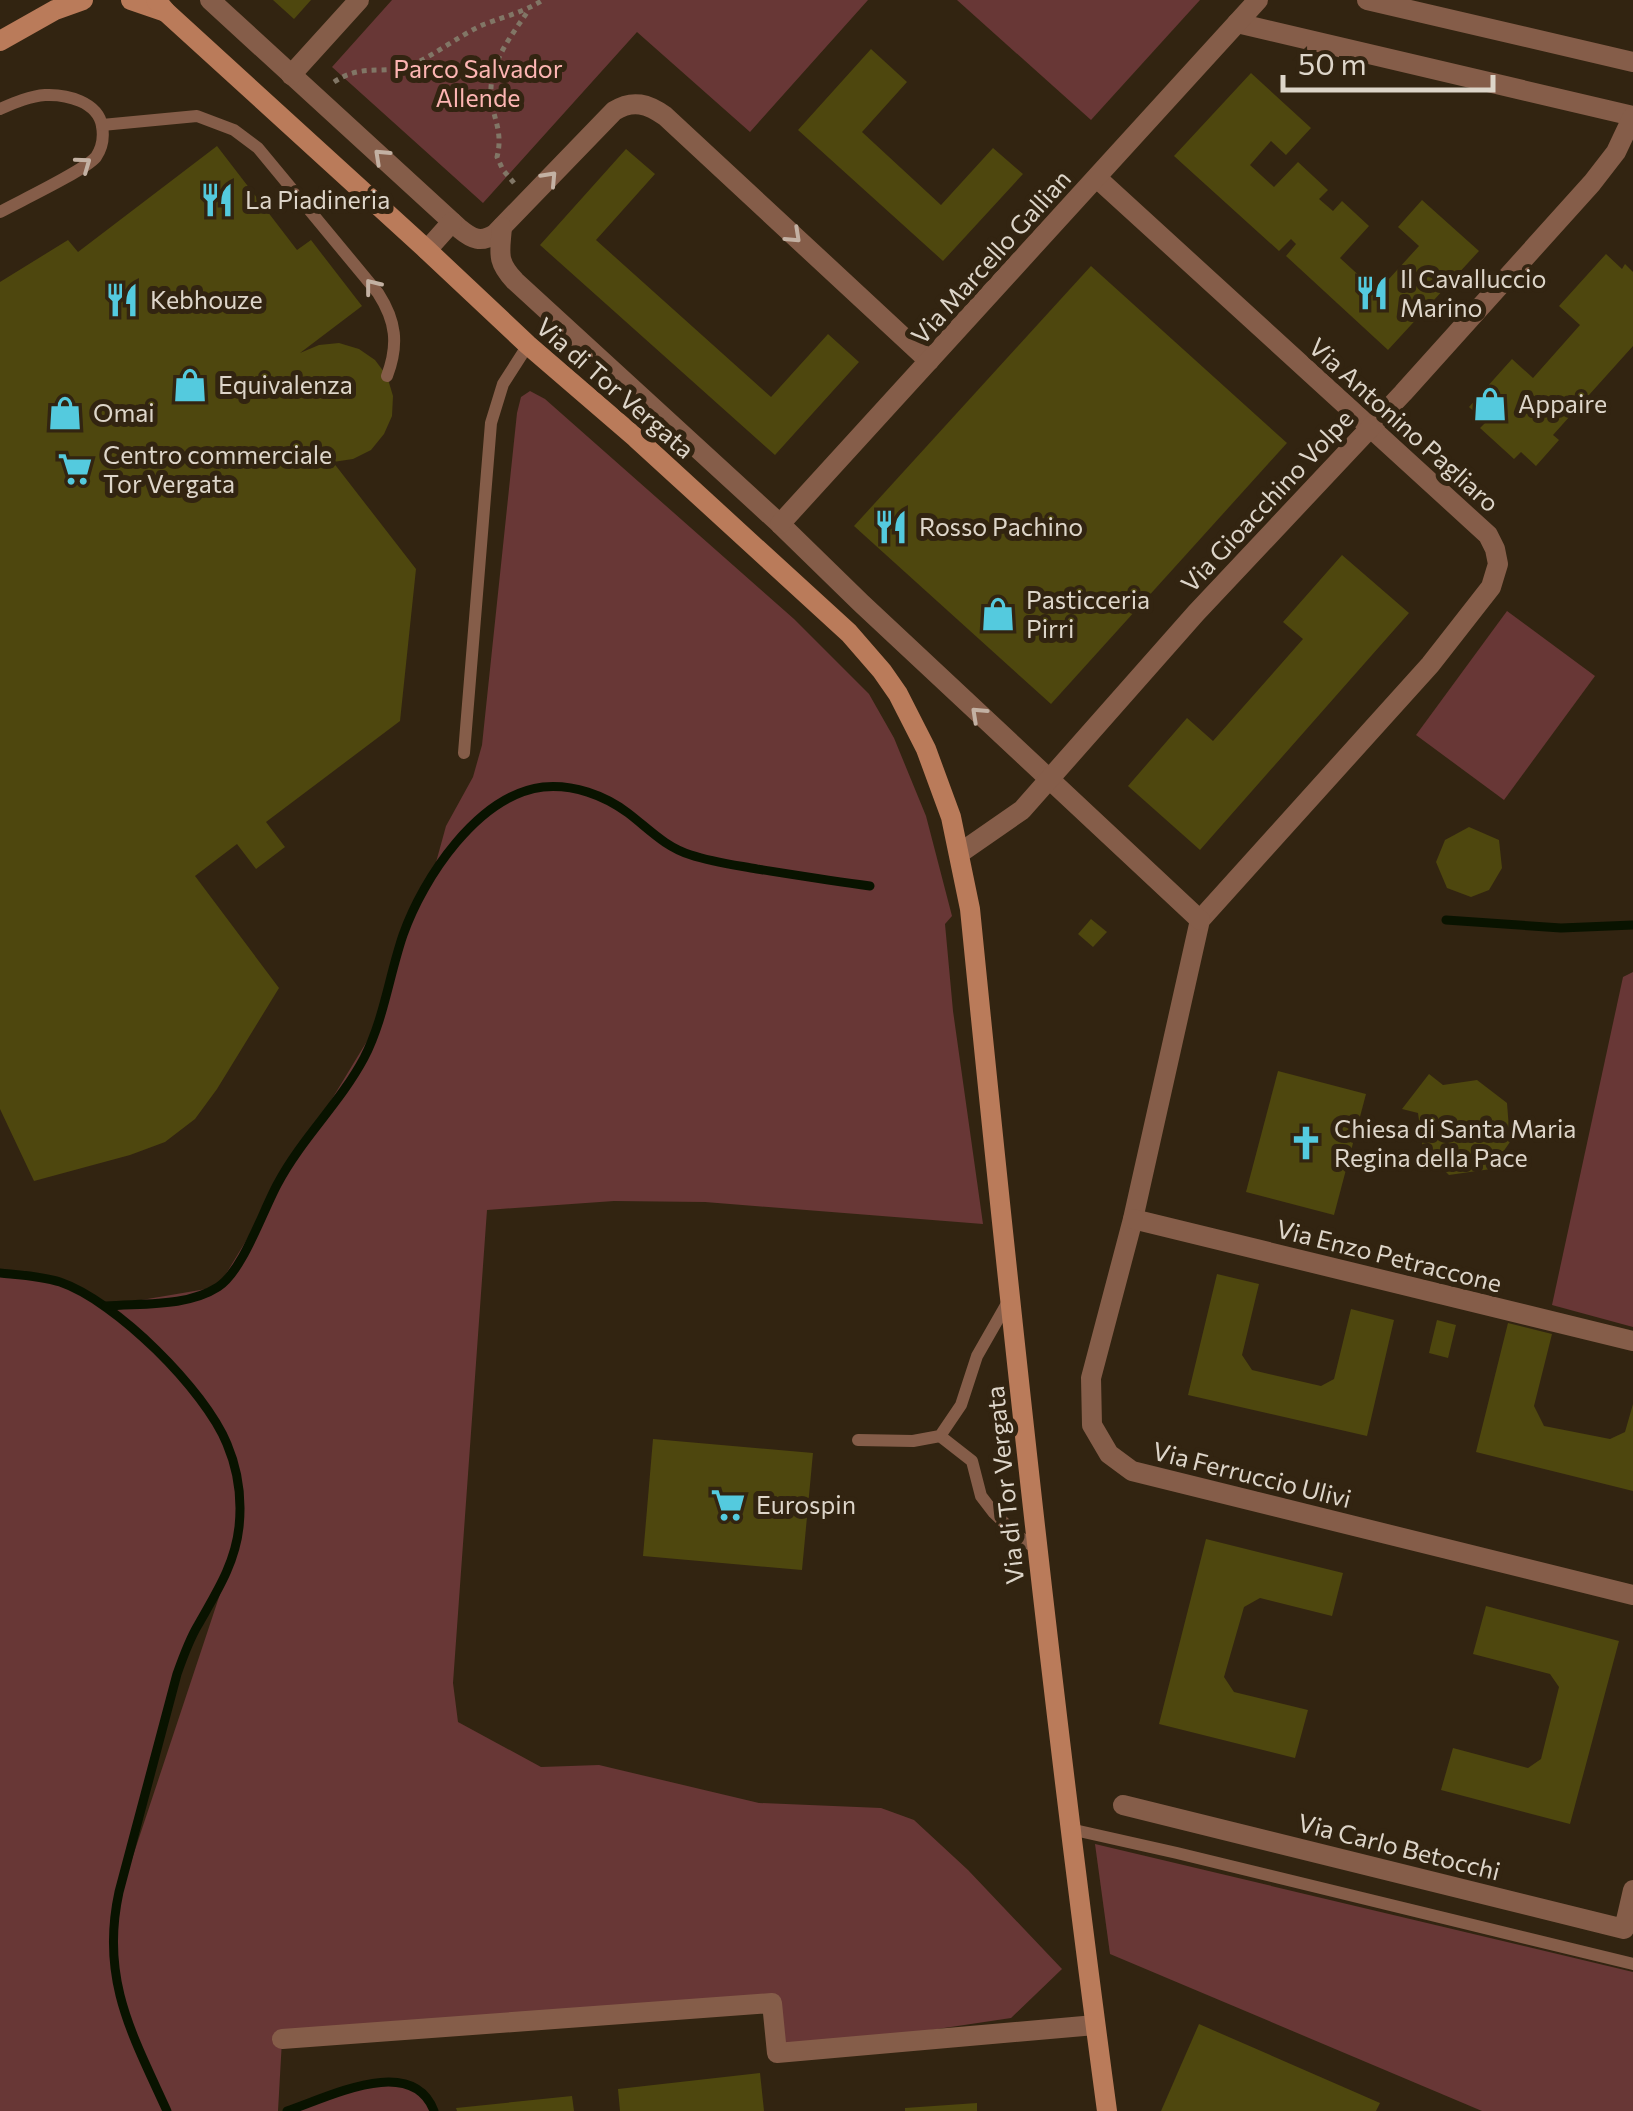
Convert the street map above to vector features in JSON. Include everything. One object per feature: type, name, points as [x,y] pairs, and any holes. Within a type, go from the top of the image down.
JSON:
[{"type":"main road","points":[[0,40],[46,8],[83,0]]},
{"type":"main road","name":"Via di Tor Vergata","points":[[131,0],[160,6],[528,346],[829,613],[882,671],[909,712],[950,817],[970,909],[1037,1549],[1107,2111]]},
{"type":"street","points":[[210,0],[452,222],[478,240],[502,228],[614,111],[630,103],[653,107],[929,361]]},
{"type":"street","points":[[291,75],[359,0]]},
{"type":"street","name":"Via Marcello Gallian","points":[[780,524],[1258,0]]},
{"type":"street","points":[[1367,0],[1633,62]]},
{"type":"street","points":[[1237,23],[1633,116]]},
{"type":"street","name":"Via Gioacchino Volpe","points":[[1050,781],[1196,613],[1592,182],[1616,152],[1633,116]]},
{"type":"street","name":"Via Antonino Pagliaro","points":[[1097,178],[1488,536],[1497,556],[1497,572],[1491,586],[1430,665],[1200,920]]},
{"type":"street","points":[[427,250],[452,222]]},
{"type":"street","name":"Via di Tor Vergata","points":[[502,228],[500,261],[515,281],[780,524],[1200,920]]},
{"type":"street","points":[[960,853],[1022,810],[1050,781]]},
{"type":"street","name":"Via Ferruccio Ulivi","points":[[1200,920],[1134,1218],[1091,1378],[1092,1424],[1110,1454],[1132,1471],[1633,1595]]},
{"type":"street","name":"Via Enzo Petraccone","points":[[1134,1218],[1633,1342]]},
{"type":"street","name":"Via Carlo Betocchi","points":[[1123,1805],[1624,1929],[1633,1890]]},
{"type":"street","points":[[282,2039],[772,2003],[776,2053],[1095,2025]]},
{"type":"lane","points":[[0,109],[33,97],[59,95],[90,106],[102,125],[102,144],[93,160],[0,212]]},
{"type":"lane","points":[[102,125],[197,116],[221,124],[258,148],[390,311],[396,333],[395,355],[387,376]]},
{"type":"lane","points":[[464,753],[491,422],[502,384],[528,346]]},
{"type":"lane","points":[[858,1440],[913,1441],[940,1436],[960,1405],[977,1356],[1010,1298]]},
{"type":"lane","points":[[940,1436],[972,1462],[981,1496],[994,1514],[1037,1549]]},
{"type":"lane","points":[[1070,1829],[1633,1964]]},
{"type":"path","points":[[317,98],[346,74],[400,68],[543,0]]},
{"type":"path","points":[[529,9],[501,53],[490,94],[501,143],[497,156],[503,170],[530,200]]},
{"type":"green space","name":"Parco Salvador Allende","points":[[392,0],[868,0],[750,132],[637,32],[483,203],[332,67]]},
{"type":"green space","points":[[957,0],[1200,0],[1091,120]]},
{"type":"green space","points":[[530,391],[545,399],[794,619],[869,694],[894,738],[926,816],[952,916],[945,924],[953,1011],[983,1224],[705,1202],[614,1201],[487,1210],[453,1683],[458,1722],[541,1767],[599,1765],[759,1803],[881,1808],[914,1820],[968,1870],[1062,1969],[1011,2018],[777,2053],[772,2004],[282,2040],[278,2111],[170,2111],[150,2071],[167,2111],[0,2111],[0,1273],[62,1283],[106,1306],[218,1287],[378,1023],[403,936],[432,877],[446,826],[473,777],[482,745],[521,397]],"holes":[[[224,1581],[120,1895],[177,1674],[197,1626]]]},
{"type":"green space","points":[[1507,611],[1595,676],[1504,800],[1416,735]]},
{"type":"green space","points":[[1633,972],[1633,1327],[1552,1305],[1623,977]]},
{"type":"green space","points":[[1095,1844],[1633,1972],[1633,2111],[1482,2111],[1110,1954]]},
{"type":"green space","points":[[388,2081],[416,2088],[434,2111],[287,2111],[362,2086]]},
{"type":"building","points":[[273,0],[311,0],[294,19]]},
{"type":"building","points":[[871,49],[907,82],[862,132],[941,205],[993,148],[1023,174],[943,261],[798,130]]},
{"type":"building","points":[[1251,73],[1311,128],[1286,155],[1271,141],[1250,165],[1274,187],[1298,162],[1328,190],[1319,199],[1333,211],[1342,201],[1369,226],[1340,258],[1377,292],[1419,246],[1398,227],[1422,200],[1479,251],[1388,350],[1286,256],[1296,244],[1291,239],[1279,251],[1174,156]]},
{"type":"building","points":[[217,146],[297,250],[311,240],[362,306],[300,353],[319,345],[339,343],[359,349],[375,360],[387,376],[393,396],[392,416],[384,434],[371,450],[353,459],[333,462],[416,569],[400,721],[266,822],[285,847],[256,869],[237,844],[195,876],[279,988],[195,1119],[165,1142],[34,1181],[0,1109],[0,282],[68,240],[78,252]]},
{"type":"building","points":[[626,149],[655,174],[596,240],[771,397],[828,334],[859,362],[775,455],[540,245]]},
{"type":"building","points":[[1606,254],[1622,269],[1625,264],[1633,272],[1633,346],[1553,435],[1559,440],[1536,466],[1521,452],[1514,459],[1480,428],[1486,422],[1469,407],[1512,359],[1533,378],[1580,325],[1559,306]]},
{"type":"building","points":[[1091,266],[1287,443],[1051,704],[854,526]]},
{"type":"building","points":[[1342,555],[1409,613],[1200,850],[1128,786],[1187,718],[1213,741],[1303,639],[1283,622]]},
{"type":"building","points":[[1469,827],[1499,840],[1502,868],[1489,890],[1471,897],[1447,888],[1436,862],[1445,840]]},
{"type":"building","points":[[1091,919],[1107,932],[1093,947],[1078,934]]},
{"type":"building","name":"Chiesa di Santa Maria Regina della Pace","points":[[1278,1071],[1366,1094],[1334,1215],[1246,1192]]},
{"type":"building","points":[[1429,1074],[1443,1085],[1477,1080],[1507,1103],[1510,1142],[1491,1169],[1449,1175],[1423,1149],[1418,1113],[1402,1109]]},
{"type":"building","points":[[1217,1274],[1259,1284],[1242,1355],[1252,1370],[1321,1386],[1334,1379],[1351,1309],[1394,1320],[1367,1436],[1188,1395]]},
{"type":"building","points":[[1437,1320],[1456,1325],[1448,1358],[1429,1353]]},
{"type":"building","points":[[1508,1323],[1552,1334],[1534,1406],[1544,1426],[1610,1439],[1625,1432],[1633,1404],[1633,1491],[1476,1452]]},
{"type":"building","name":"Eurospin","points":[[653,1439],[813,1453],[802,1570],[643,1556]]},
{"type":"building","points":[[1206,1539],[1343,1573],[1332,1616],[1260,1598],[1244,1607],[1224,1677],[1234,1692],[1308,1710],[1295,1758],[1159,1724]]},
{"type":"building","points":[[1486,1606],[1619,1641],[1570,1824],[1441,1790],[1453,1748],[1528,1768],[1541,1759],[1559,1687],[1550,1674],[1473,1654]]},
{"type":"building","points":[[1199,2024],[1380,2103],[1376,2111],[1161,2111]]},
{"type":"building","points":[[760,2073],[764,2111],[620,2111],[618,2089]]},
{"type":"building","points":[[572,2096],[574,2111],[456,2108]]},
{"type":"building","points":[[977,2103],[977,2111],[905,2111],[905,2108]]},
{"type":"waterway","points":[[106,1306],[192,1298],[218,1287],[236,1268],[288,1167],[364,1058],[403,935],[424,889],[456,843],[497,805],[519,793],[543,787],[577,789],[619,807],[665,842],[691,855],[870,886]]},
{"type":"waterway","points":[[1446,920],[1561,928],[1633,925]]},
{"type":"waterway","points":[[0,1273],[60,1282],[82,1292],[132,1327],[200,1399],[227,1444],[236,1474],[240,1516],[237,1541],[224,1578],[177,1674],[114,1923],[114,1952],[123,2005],[167,2111]]},
{"type":"waterway","points":[[287,2111],[345,2090],[388,2082],[407,2085],[423,2094],[434,2111]]},
{"type":"place","name":"La Piadineria","points":[[217,200]]},
{"type":"place","name":"Il Cavalluccio Marino","points":[[1372,293]]},
{"type":"place","name":"Kebhouze","points":[[122,300]]},
{"type":"place","name":"Equivalenza","points":[[190,385]]},
{"type":"place","name":"Appaire","points":[[1490,404]]},
{"type":"place","name":"Omai","points":[[65,413]]},
{"type":"place","name":"Centro commerciale Tor Vergata","points":[[75,469]]},
{"type":"place","name":"Rosso Pachino","points":[[891,527]]},
{"type":"place","name":"Pasticceria Pirri","points":[[998,614]]},
{"type":"place","name":"Chiesa di Santa Maria Regina della Pace","points":[[1306,1143]]},
{"type":"place","name":"Eurospin","points":[[728,1505]]}]
